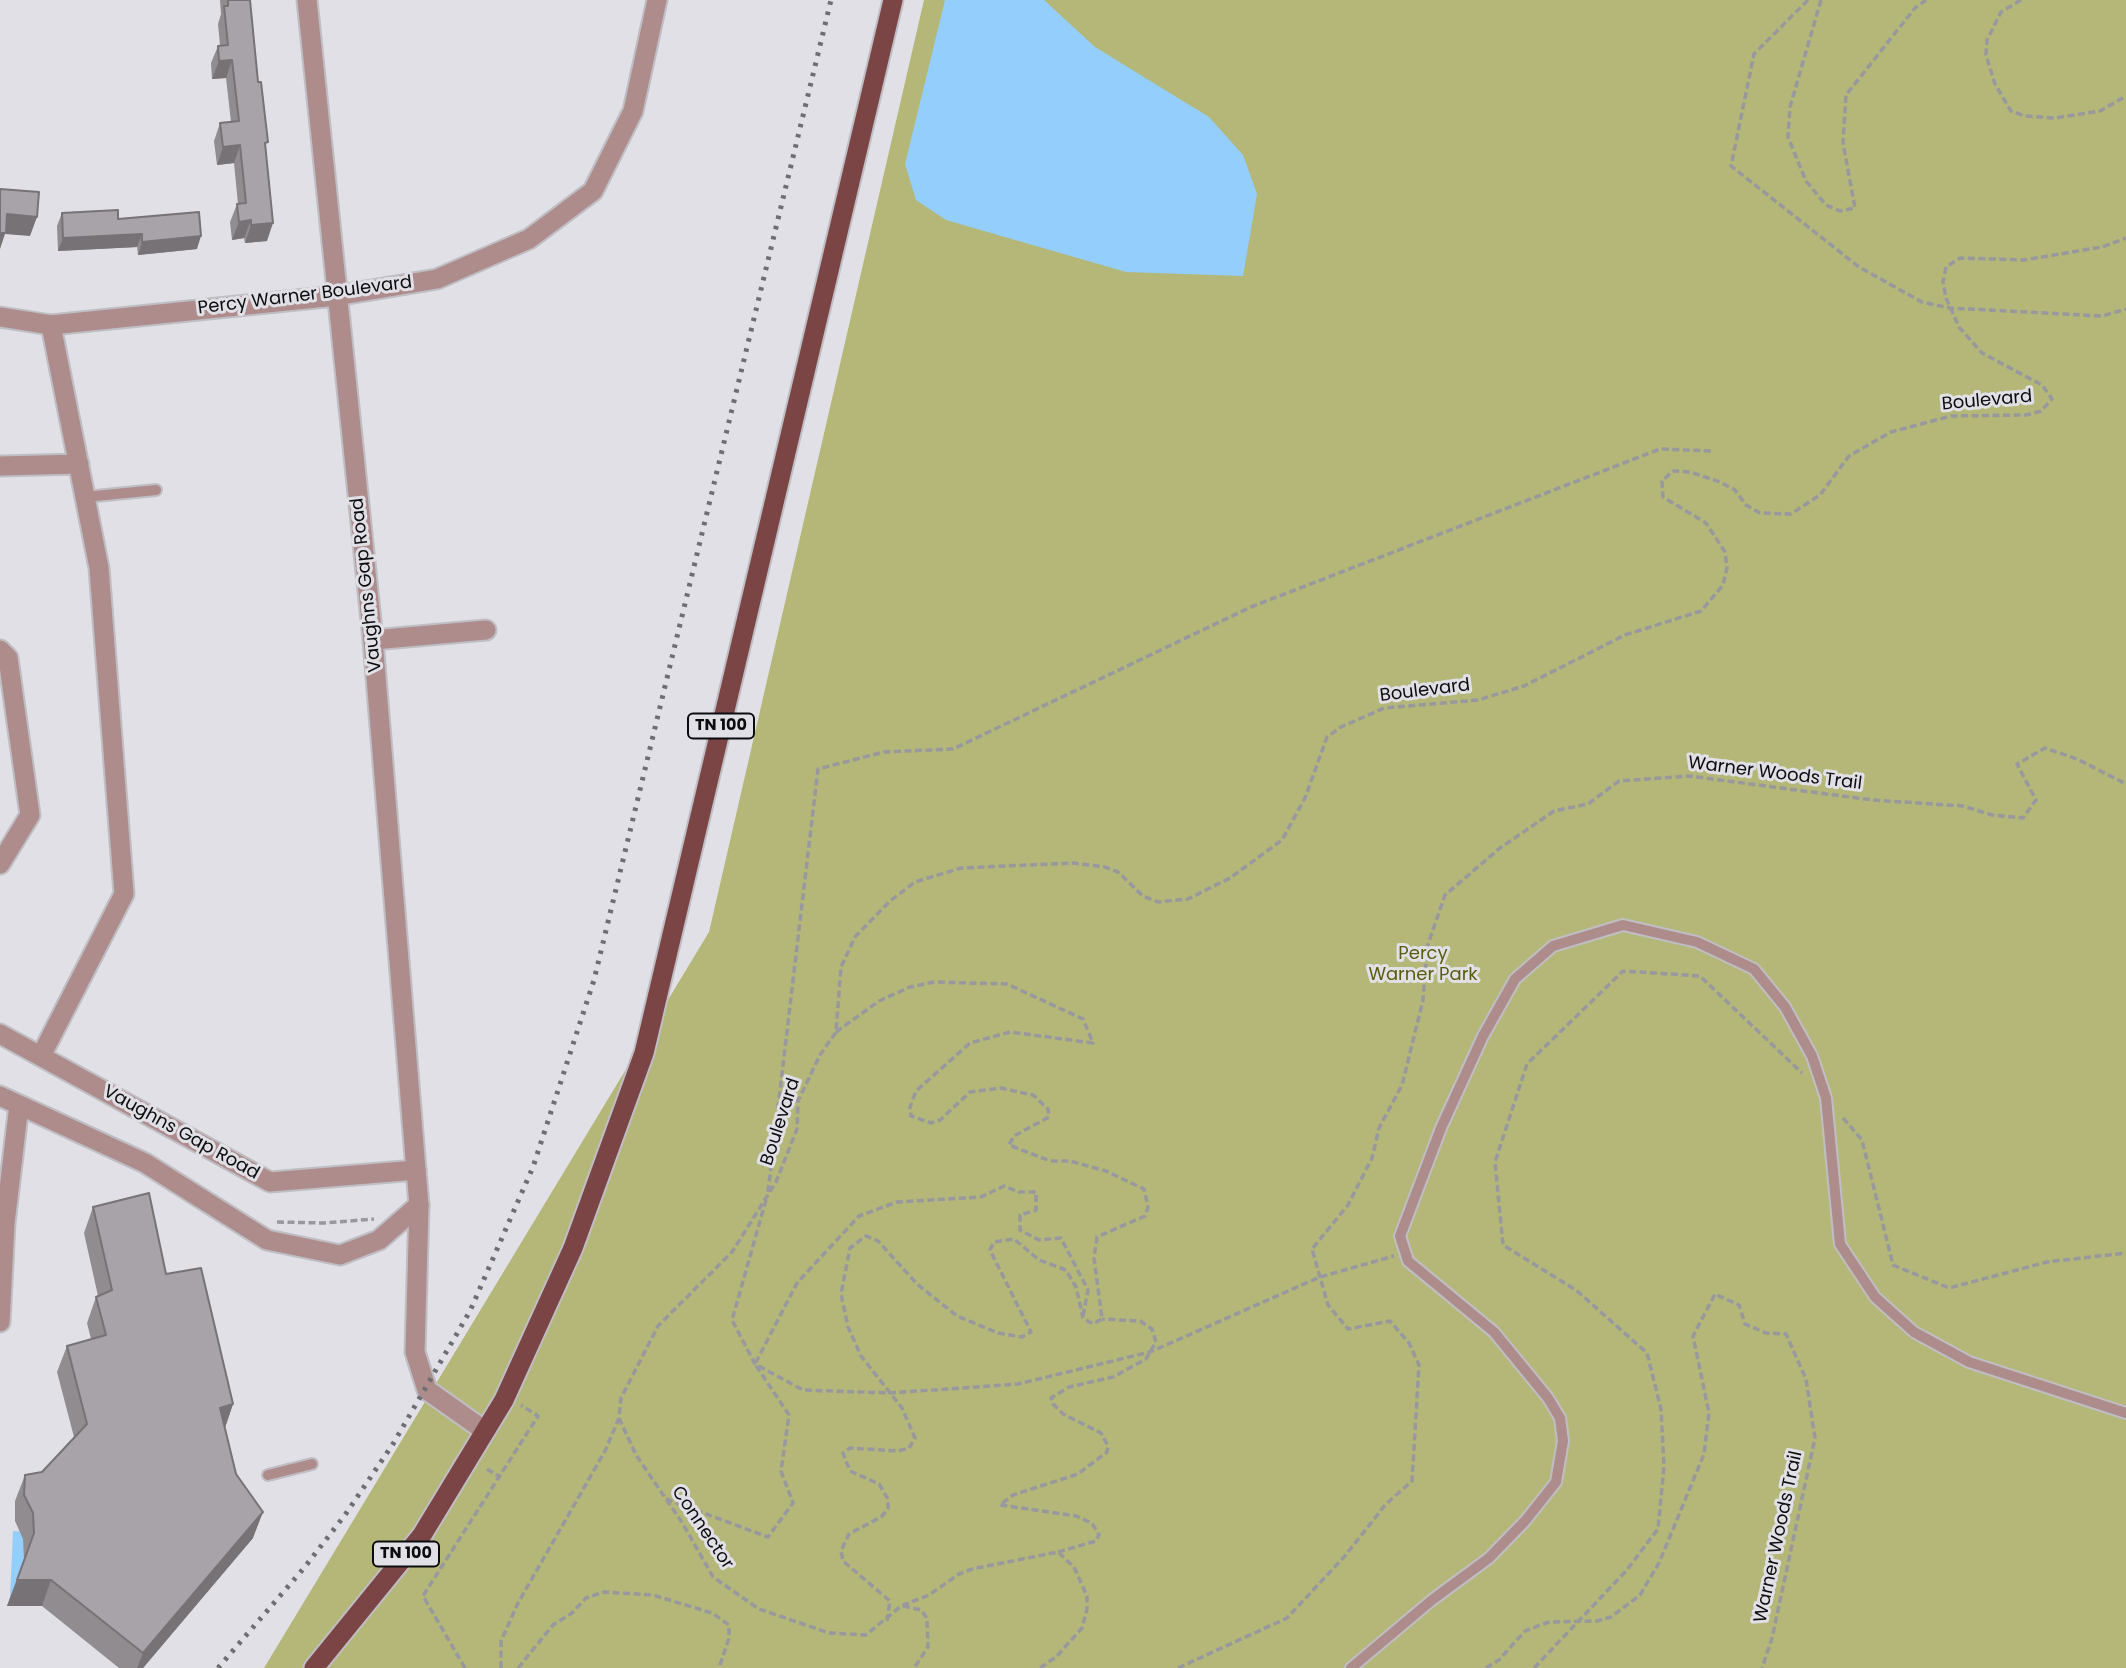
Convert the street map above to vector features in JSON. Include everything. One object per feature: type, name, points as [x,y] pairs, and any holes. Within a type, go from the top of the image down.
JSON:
[{"type":"main road","name":"TN 100","points":[[314,1668],[422,1535],[506,1395],[573,1248],[644,1053],[893,0]]},
{"type":"street","name":"Vaughns Gap Road","points":[[307,0],[373,640],[419,1205],[415,1352],[427,1390],[485,1431]]},
{"type":"street","name":"Percy Warner Boulevard","points":[[0,317],[51,325],[336,296],[437,279],[529,239],[593,191],[633,111],[657,0]]},
{"type":"street","points":[[41,1056],[124,894],[99,568],[51,325]]},
{"type":"street","points":[[0,466],[79,464]]},
{"type":"street","points":[[373,640],[486,630]]},
{"type":"street","points":[[0,650],[8,658],[30,815],[0,864]]},
{"type":"street","name":"Vaughns Gap Road","points":[[0,1034],[270,1182],[416,1170]]},
{"type":"street","points":[[0,1096],[145,1163],[267,1240],[340,1255],[379,1240],[419,1205]]},
{"type":"street","points":[[0,1322],[5,1223],[19,1105]]},
{"type":"lane","points":[[85,497],[156,490]]},
{"type":"lane","points":[[1351,1668],[1432,1600],[1489,1558],[1525,1521],[1556,1482],[1563,1441],[1560,1418],[1526,1369],[1494,1332],[1408,1261],[1400,1236],[1413,1197],[1483,1036],[1516,979],[1553,946],[1623,925],[1697,942],[1754,969],[1785,1007],[1812,1056],[1826,1098],[1840,1244],[1875,1297],[1914,1332],[1969,1362],[2126,1413]]},
{"type":"lane","points":[[268,1475],[313,1464]]},
{"type":"path","points":[[1808,0],[1754,54],[1731,166],[1859,267],[1922,302],[1950,308],[2102,316],[2126,309]]},
{"type":"path","points":[[1821,0],[1790,107],[1788,138],[1806,181],[1826,205],[1840,211],[1855,208],[1843,143],[1846,95],[1915,8],[1926,0]]},
{"type":"path","points":[[2021,0],[2001,12],[1987,40],[1986,55],[1995,84],[2011,111],[2025,116],[2055,118],[2100,111],[2126,96]]},
{"type":"path","name":"Boulevard","points":[[501,1668],[501,1641],[518,1603],[605,1451],[620,1418],[621,1398],[658,1326],[732,1252],[776,1182],[797,1129],[798,1101],[820,1055],[836,1032],[839,975],[855,937],[890,901],[915,882],[961,868],[1073,863],[1105,867],[1118,872],[1143,896],[1158,902],[1188,899],[1230,878],[1282,840],[1305,798],[1327,737],[1341,727],[1384,708],[1478,700],[1524,686],[1625,635],[1701,611],[1723,585],[1727,568],[1725,552],[1706,523],[1663,497],[1662,481],[1673,471],[1690,472],[1720,482],[1735,490],[1746,505],[1760,513],[1791,514],[1820,495],[1849,456],[1891,432],[1951,416],[2026,415],[2041,411],[2052,399],[2042,385],[1982,353],[1959,327],[1942,282],[1946,267],[1959,258],[2024,260],[2102,247],[2126,238]]},
{"type":"path","points":[[666,1499],[768,1537],[793,1503],[781,1471],[789,1415],[755,1364],[732,1320],[767,1196],[818,769],[884,752],[953,750],[1251,607],[1660,449],[1712,451]]},
{"type":"path","name":"Warner Woods Trail","points":[[1178,1668],[1287,1618],[1343,1557],[1386,1504],[1412,1481],[1419,1365],[1409,1343],[1390,1321],[1348,1329],[1328,1305],[1312,1250],[1348,1205],[1372,1158],[1378,1128],[1402,1085],[1423,1000],[1427,947],[1445,895],[1500,848],[1554,811],[1588,804],[1619,781],[1689,776],[1873,800],[1964,806],[1992,815],[2023,818],[2036,800],[2017,764],[2045,748],[2077,759],[2126,783]]},
{"type":"path","points":[[1534,1668],[1626,1571],[1658,1529],[1664,1466],[1661,1409],[1647,1353],[1576,1290],[1503,1245],[1495,1162],[1527,1064],[1623,971],[1700,976],[1775,1044],[1826,1098],[1862,1140],[1893,1265],[1949,1288],[2047,1262],[2126,1253]]},
{"type":"path","points":[[836,1032],[879,1001],[910,988],[934,982],[1007,984],[1083,1019],[1093,1043],[1010,1032],[970,1043],[916,1091],[910,1107],[911,1116],[931,1123],[940,1120],[970,1091],[1001,1088],[1033,1095],[1048,1109],[1049,1117],[1014,1136],[1009,1145],[1050,1161],[1070,1161],[1106,1171],[1144,1189],[1147,1207],[1145,1216],[1097,1237],[1094,1258],[1102,1319]]},
{"type":"path","points":[[755,1364],[797,1283],[859,1216],[897,1202],[981,1198],[1004,1186],[1020,1192],[1036,1192],[1036,1210],[1020,1215],[1020,1230],[1039,1240],[1061,1238],[1088,1290],[1083,1318]]},
{"type":"path","points":[[887,1620],[890,1601],[843,1561],[841,1551],[849,1534],[881,1517],[888,1509],[888,1499],[879,1484],[850,1471],[843,1453],[850,1448],[898,1451],[909,1448],[915,1438],[902,1408],[861,1356],[848,1327],[841,1294],[850,1248],[866,1236],[878,1241],[917,1284],[957,1316],[998,1333],[1022,1337],[1031,1332],[990,1250],[994,1242],[1014,1239],[1039,1260],[1066,1270],[1076,1287],[1083,1318],[1093,1324],[1102,1319],[1140,1321],[1152,1329],[1156,1342],[1150,1352]]},
{"type":"path","points":[[755,1364],[803,1390],[890,1393],[1018,1384],[1150,1352],[1320,1277],[1406,1253]]},
{"type":"path","name":"Warner Woods Trail","points":[[1486,1668],[1499,1660],[1525,1631],[1549,1622],[1598,1622],[1611,1617],[1640,1595],[1670,1539],[1704,1454],[1709,1413],[1693,1336],[1715,1294],[1739,1306],[1745,1324],[1766,1333],[1786,1334],[1806,1379],[1815,1438],[1772,1638],[1762,1668]]},
{"type":"path","name":"Connector","points":[[620,1418],[636,1455],[713,1577],[759,1609],[829,1633],[866,1634],[887,1620],[901,1606],[929,1595],[972,1569],[1058,1552],[1096,1541],[1099,1535],[1092,1523],[1076,1516],[1000,1505],[1013,1495],[1078,1474],[1107,1452],[1108,1446],[1101,1433],[1063,1414],[1051,1398],[1069,1387],[1113,1377],[1146,1359],[1150,1352]]},
{"type":"path","points":[[464,1668],[423,1596],[538,1416],[506,1395]]},
{"type":"path","points":[[487,1469],[500,1477]]},
{"type":"path","points":[[1040,1668],[1065,1648],[1084,1623],[1087,1596],[1074,1567],[1058,1552]]},
{"type":"path","points":[[518,1668],[553,1625],[572,1613],[586,1598],[604,1592],[653,1595],[712,1613],[729,1625],[729,1638],[719,1668]]},
{"type":"path","points":[[901,1606],[921,1611],[927,1618],[928,1647],[914,1668]]},
{"type":"green space","name":"Percy Warner Park","points":[[924,0],[2126,0],[2126,1668],[264,1668],[709,932]]},
{"type":"water","points":[[945,0],[1044,0],[1095,47],[1209,117],[1243,155],[1257,194],[1243,276],[1126,272],[946,220],[916,200],[905,164]]},
{"type":"water","points":[[13,1531],[45,1533],[42,1600],[10,1597]]},
{"type":"building","points":[[228,0],[250,0],[258,82],[261,82],[268,142],[265,143],[273,223],[251,225],[251,220],[239,222],[237,204],[246,203],[240,145],[223,147],[220,123],[239,121],[232,60],[219,61],[218,46],[228,45],[224,6],[228,6]]},
{"type":"building","points":[[0,189],[39,192],[37,217],[7,214],[6,233],[0,233]]},
{"type":"building","points":[[118,210],[118,219],[199,212],[201,236],[142,242],[142,234],[63,238],[62,213]]},
{"type":"building","points":[[149,1193],[166,1274],[201,1268],[233,1404],[220,1408],[236,1474],[263,1512],[143,1653],[51,1580],[17,1580],[34,1533],[33,1513],[24,1495],[25,1475],[42,1472],[87,1424],[67,1346],[106,1335],[96,1297],[112,1290],[93,1207]]},
{"type":"railway","points":[[218,1668],[304,1568],[345,1515],[393,1444],[470,1311],[533,1167],[594,980],[831,0]]}]
